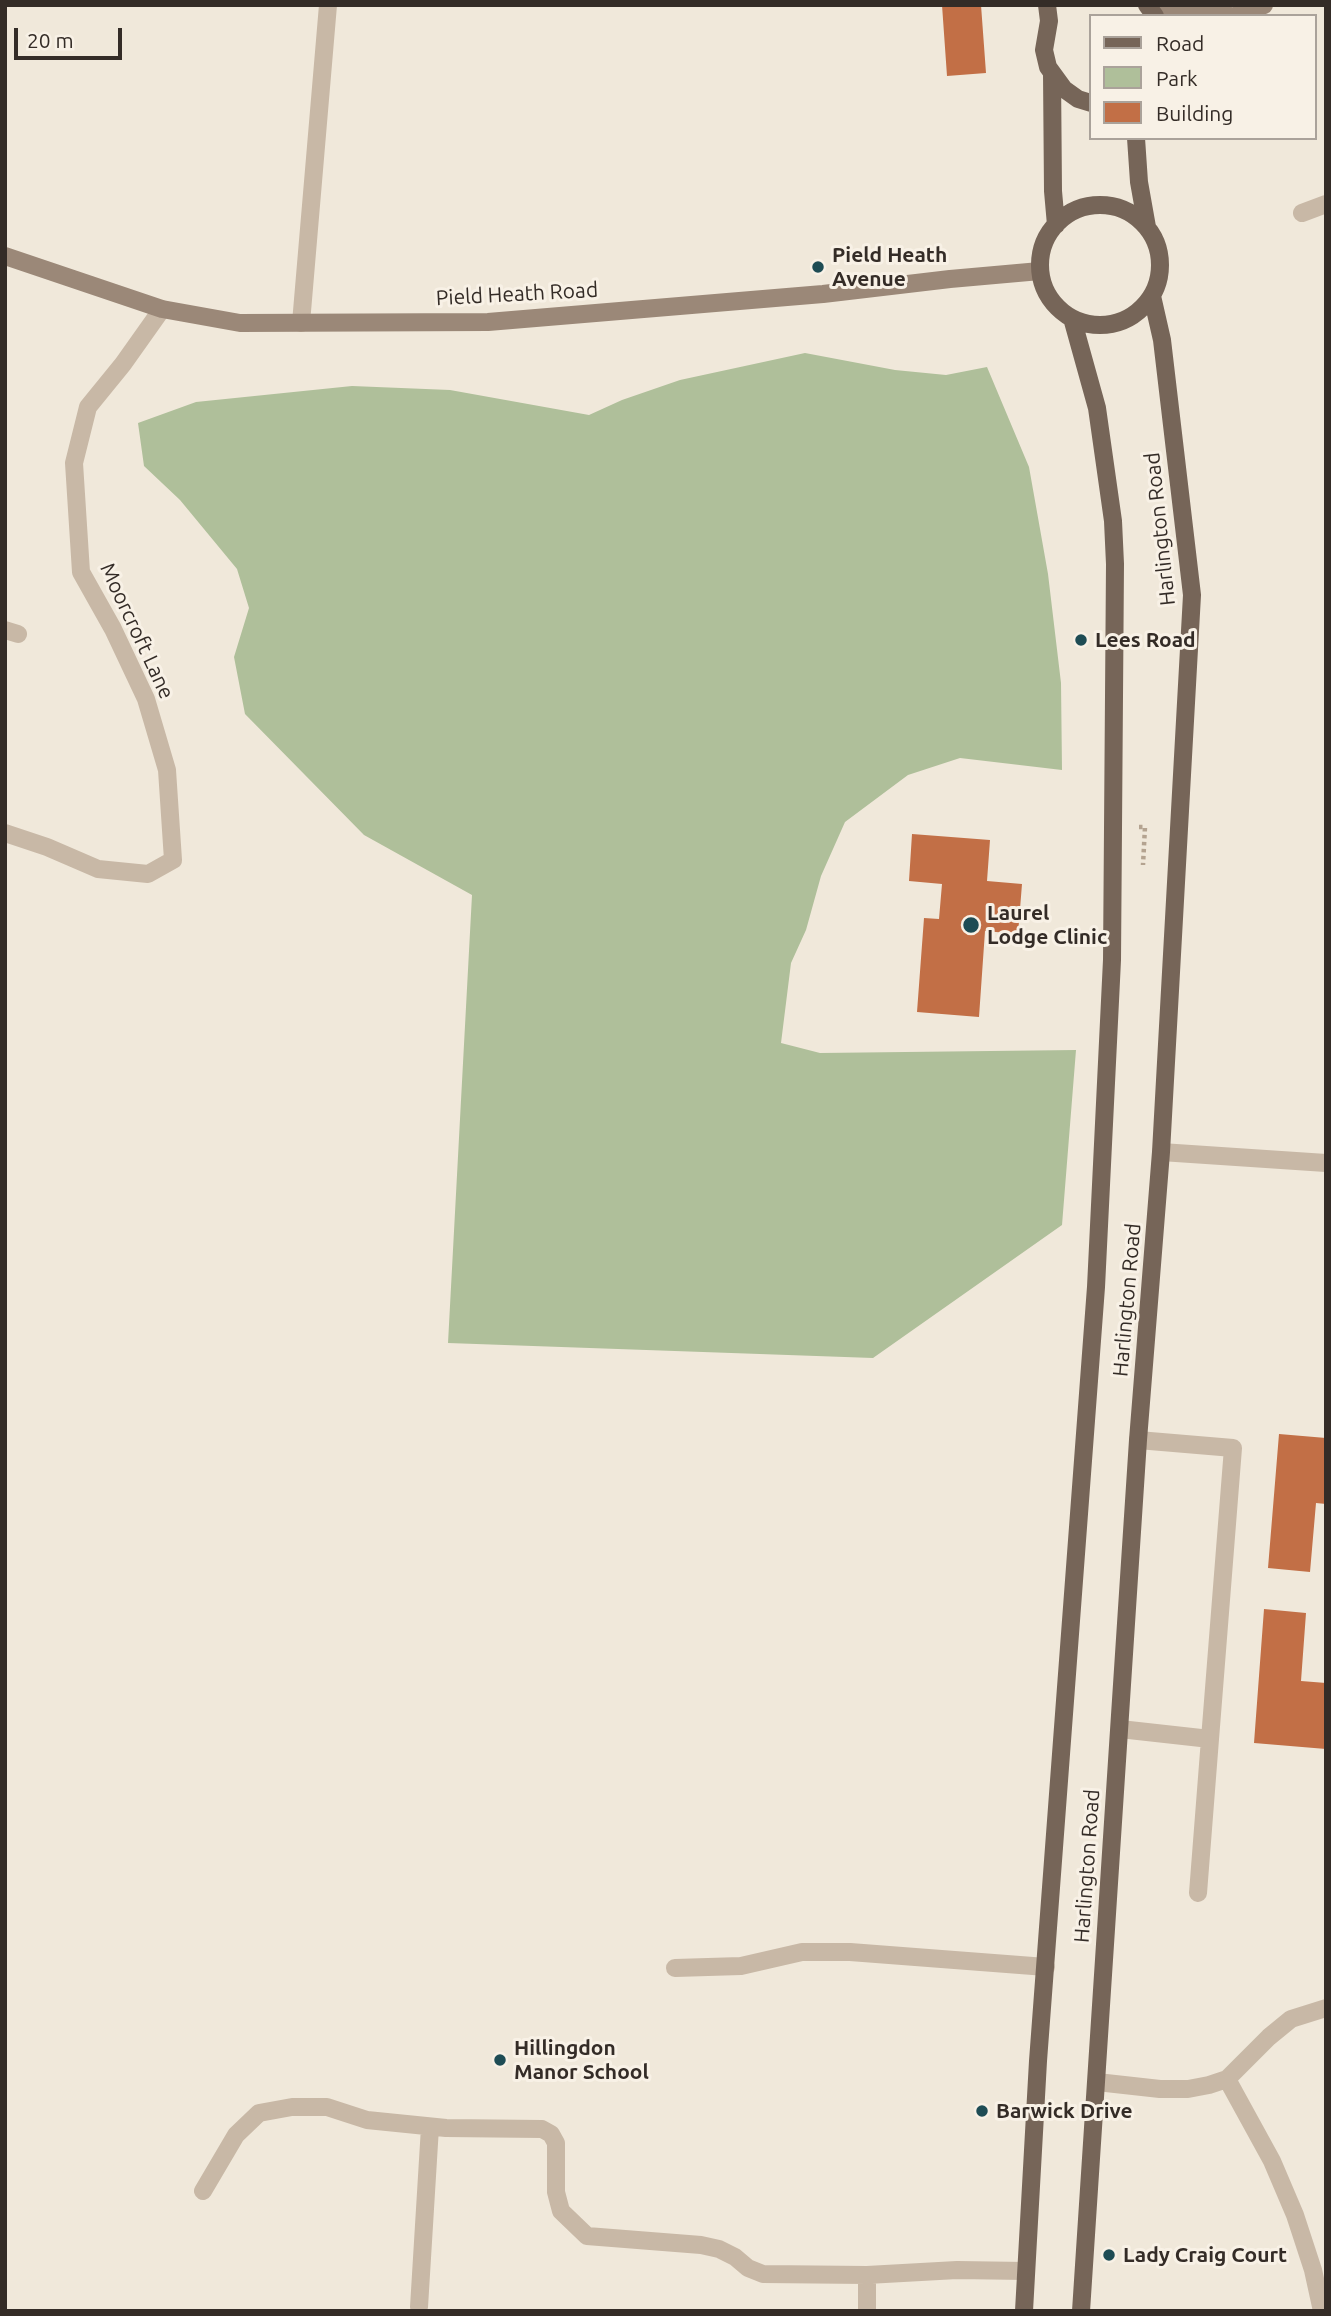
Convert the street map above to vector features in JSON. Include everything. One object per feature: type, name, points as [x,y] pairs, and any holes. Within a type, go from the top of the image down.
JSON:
[{"type":"main road","points":[[1056,225],[1052,74],[1044,50],[1048,13],[1059,5]]},
{"type":"main road","points":[[1052,74],[1064,89],[1078,99],[1090,103]]},
{"type":"main road","points":[[1136,140],[1139,182],[1147,227]]},
{"type":"main road","points":[[1110,206],[1137,218],[1147,227],[1156,242],[1161,264],[1158,284],[1139,312],[1124,321],[1093,325],[1072,318],[1060,310],[1045,288],[1040,271],[1044,245],[1056,225],[1083,207],[1110,206]]},
{"type":"main road","name":"Harlington Road","points":[[1081,2311],[1138,1440],[1161,1152],[1192,595],[1162,340],[1152,296]]},
{"type":"main road","name":"Harlington Road","points":[[1024,2311],[1038,2061],[1096,1287],[1112,960],[1113,521],[1097,408],[1072,318]]},
{"type":"street","points":[[301,323],[328,5]]},
{"type":"street","points":[[1164,5],[1220,14]]},
{"type":"street","points":[[1239,14],[1264,5]]},
{"type":"street","points":[[1302,214],[1326,204]]},
{"type":"street","name":"Pield Heath Road","points":[[5,256],[162,309],[240,323],[488,322],[1040,271]]},
{"type":"street","name":"Moorcroft Lane","points":[[5,833],[47,847],[98,869],[148,874],[173,860],[167,770],[146,699],[113,629],[81,572],[74,463],[88,407],[162,309]]},
{"type":"street","points":[[1161,1152],[1326,1163]]},
{"type":"street","points":[[1138,1440],[1233,1448],[1198,1893]]},
{"type":"street","points":[[1119,1729],[1210,1739]]},
{"type":"street","points":[[675,1968],[741,1966],[802,1952],[850,1952],[1046,1967]]},
{"type":"street","points":[[1097,2082],[1188,2089],[1227,2078],[1291,2019],[1326,2008]]},
{"type":"street","points":[[1227,2078],[1272,2161],[1295,2216],[1322,2311]]},
{"type":"street","points":[[203,2192],[236,2135],[260,2113],[292,2107],[327,2107],[367,2120],[430,2127],[542,2129],[551,2134],[556,2143],[556,2192],[561,2211],[587,2236],[701,2245],[719,2249],[762,2274],[867,2275],[957,2270],[1026,2271]]},
{"type":"street","points":[[419,2307],[430,2127]]},
{"type":"street","points":[[867,2275],[867,2311]]},
{"type":"path","points":[[1112,826],[1145,827],[1143,869],[1178,869]]},
{"type":"green space","points":[[805,353],[895,370],[946,375],[987,367],[1029,467],[1048,574],[1061,683],[1062,770],[960,758],[908,775],[845,822],[821,876],[806,930],[791,963],[781,1043],[820,1053],[1076,1050],[1062,1225],[873,1358],[448,1343],[472,895],[364,835],[245,714],[234,657],[249,608],[237,569],[180,500],[144,466],[138,423],[196,402],[352,386],[450,390],[589,415],[622,400],[680,380]]},
{"type":"building","points":[[942,5],[981,5],[986,73],[947,76]]},
{"type":"building","name":"Laurel Lodge Clinic","points":[[912,834],[990,840],[987,881],[1022,884],[1018,934],[985,931],[979,1017],[917,1012],[924,918],[939,919],[942,884],[909,881]]},
{"type":"building","points":[[1279,1434],[1326,1438],[1326,1504],[1316,1503],[1310,1572],[1268,1568]]},
{"type":"building","points":[[1264,1609],[1306,1613],[1301,1681],[1326,1683],[1326,1749],[1254,1743]]},
{"type":"place","name":"Pield Heath Avenue","points":[[818,267]]},
{"type":"place","name":"Lees Road","points":[[1081,640]]},
{"type":"place","name":"Laurel Lodge Clinic","points":[[971,925]]},
{"type":"place","name":"Hillingdon Manor School","points":[[500,2060]]},
{"type":"place","name":"Barwick Drive","points":[[982,2111]]},
{"type":"place","name":"Lady Craig Court","points":[[1109,2255]]}]
